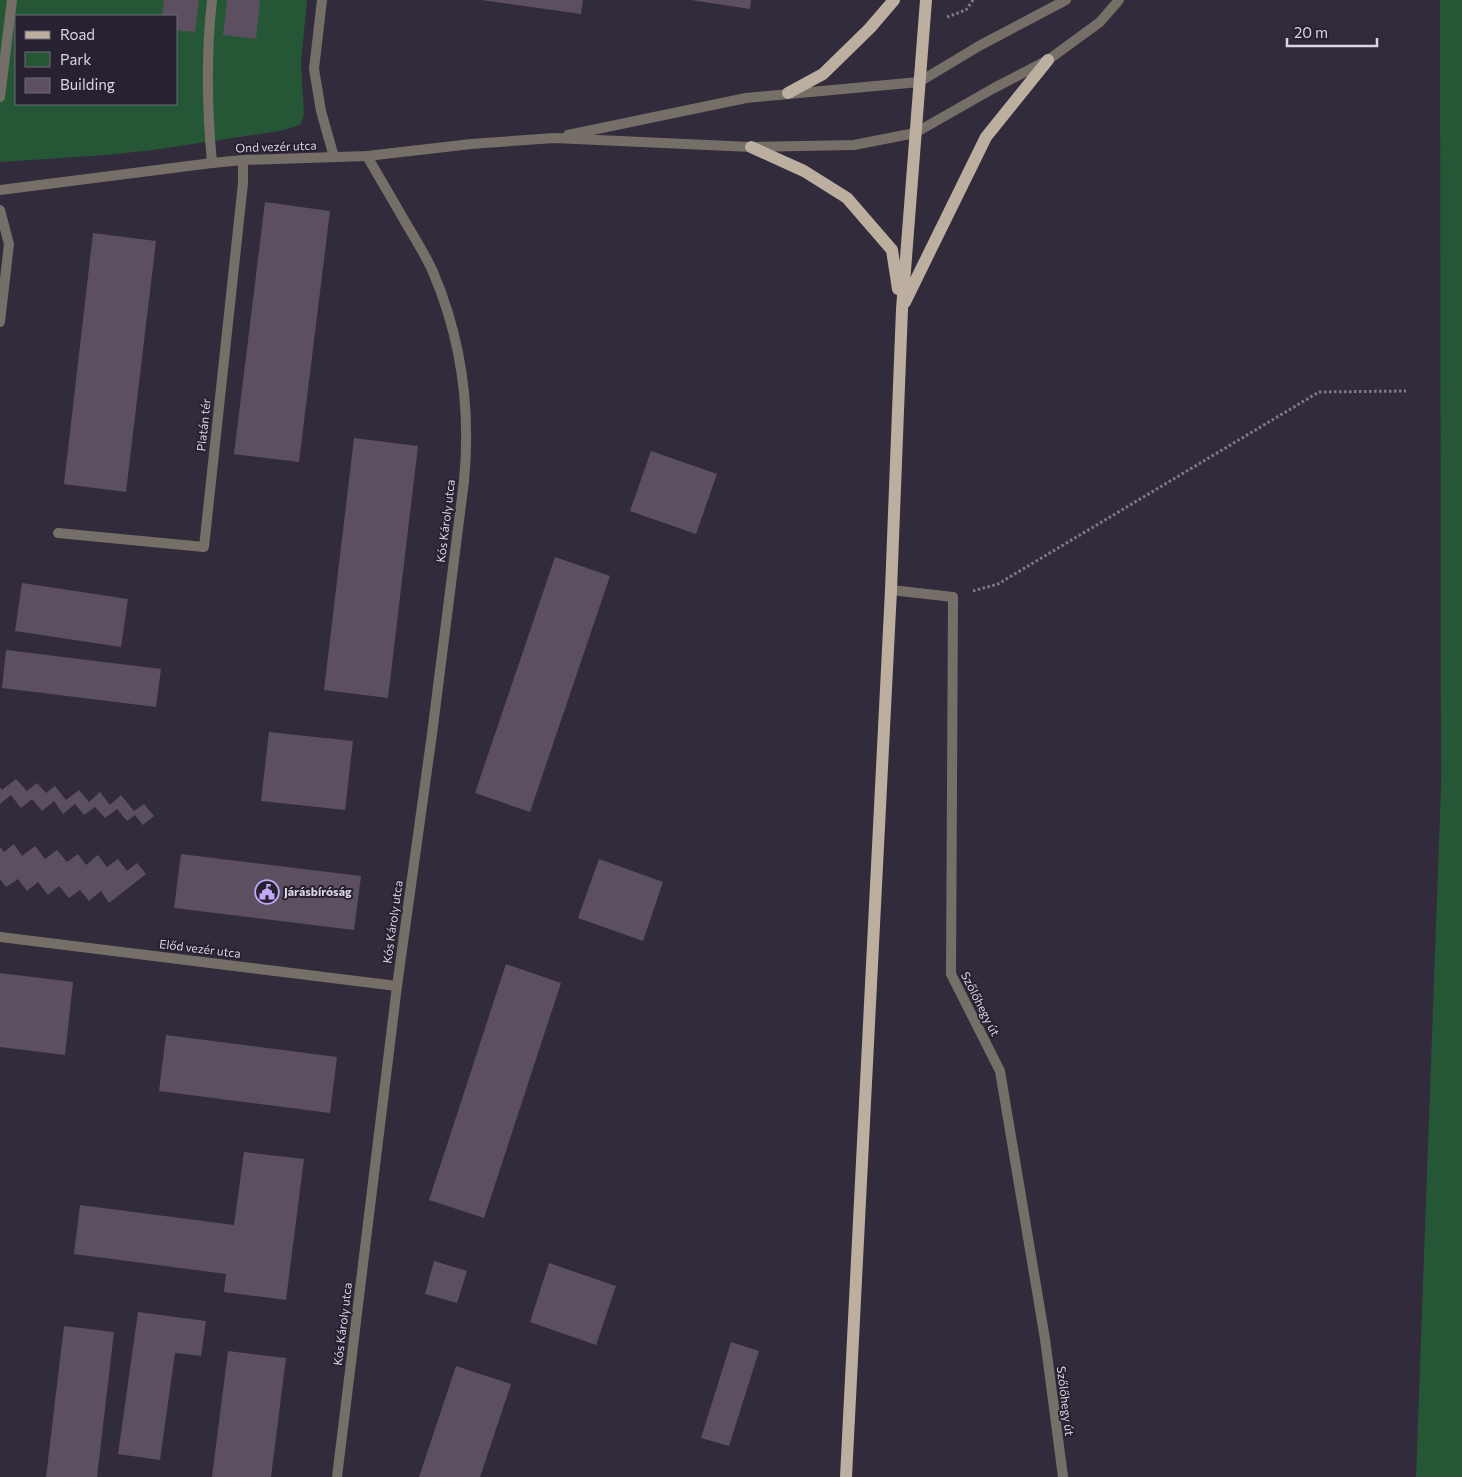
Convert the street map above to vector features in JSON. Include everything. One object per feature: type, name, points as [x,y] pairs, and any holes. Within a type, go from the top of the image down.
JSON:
[{"type":"main road","points":[[788,93],[823,74],[870,28],[894,0]]},
{"type":"main road","points":[[846,1477],[892,590],[902,309],[926,0]]},
{"type":"main road","points":[[902,309],[986,137],[1048,60]]},
{"type":"main road","points":[[751,147],[804,170],[847,198],[892,250],[902,309]]},
{"type":"street","points":[[0,97],[12,0]]},
{"type":"street","points":[[212,0],[208,37],[208,80],[212,163]]},
{"type":"street","points":[[322,0],[314,69],[320,111],[334,157]]},
{"type":"street","points":[[554,138],[746,98],[919,82],[979,46],[1066,0]]},
{"type":"street","points":[[554,138],[751,147],[854,145],[915,133],[1048,60],[1100,22],[1120,0]]},
{"type":"street","name":"Ond vezér utca","points":[[0,190],[243,160],[367,156],[471,144],[554,138]]},
{"type":"street","name":"Kós Károly utca","points":[[337,1477],[397,986],[432,734],[464,481],[466,414],[463,371],[454,332],[433,271],[367,156]]},
{"type":"street","name":"Platán tér","points":[[58,534],[204,547],[243,183],[243,160]]},
{"type":"street","points":[[0,210],[9,244],[0,322]]},
{"type":"street","points":[[892,590],[953,597]]},
{"type":"street","name":"Szőlőhegy út","points":[[953,597],[951,974],[1000,1071],[1045,1339],[1063,1477]]},
{"type":"street","name":"Előd vezér utca","points":[[0,937],[397,986]]},
{"type":"path","points":[[953,597],[998,584],[1319,392],[1406,391]]},
{"type":"green space","points":[[0,0],[307,0],[301,64],[304,115],[300,125],[280,131],[106,155],[0,162]]},
{"type":"green space","points":[[1440,0],[1462,0],[1462,1477],[1416,1477],[1441,787]]},
{"type":"building","points":[[164,0],[199,0],[195,32],[178,30],[178,15],[162,15]]},
{"type":"building","points":[[227,0],[260,0],[256,39],[223,35]]},
{"type":"building","points":[[481,0],[583,0],[581,14]]},
{"type":"building","points":[[691,0],[751,0],[750,9]]},
{"type":"building","points":[[265,202],[330,211],[299,462],[234,454]]},
{"type":"building","points":[[93,233],[156,241],[126,492],[64,484]]},
{"type":"building","points":[[354,438],[418,446],[388,698],[324,690]]},
{"type":"building","points":[[651,451],[717,474],[696,534],[630,511]]},
{"type":"building","points":[[555,557],[610,576],[530,812],[475,793]]},
{"type":"building","points":[[22,583],[128,599],[121,647],[15,631]]},
{"type":"building","points":[[6,650],[161,669],[156,707],[2,688]]},
{"type":"building","points":[[269,732],[353,741],[345,810],[261,801]]},
{"type":"building","points":[[16,779],[27,791],[37,783],[46,793],[55,786],[66,800],[79,790],[89,802],[100,792],[110,805],[121,795],[134,811],[144,804],[154,816],[143,825],[135,815],[127,821],[117,809],[105,818],[95,807],[84,815],[75,804],[63,814],[54,801],[42,811],[32,799],[21,808],[11,795],[0,804],[0,787],[2,790]]},
{"type":"building","points":[[14,844],[22,856],[35,846],[45,859],[57,850],[67,862],[78,854],[86,865],[98,855],[107,867],[118,859],[127,871],[137,863],[146,874],[109,903],[101,891],[89,901],[80,890],[69,898],[59,886],[48,895],[38,882],[27,891],[18,879],[6,887],[0,879],[0,847],[4,852]]},
{"type":"building","name":"Járásbíróság","points":[[181,854],[361,876],[354,930],[174,908]]},
{"type":"building","points":[[599,859],[663,882],[643,941],[578,918]]},
{"type":"building","points":[[506,964],[561,983],[484,1218],[429,1200]]},
{"type":"building","points":[[0,973],[73,982],[65,1055],[0,1047]]},
{"type":"building","points":[[166,1035],[337,1057],[330,1113],[159,1091]]},
{"type":"building","points":[[244,1152],[304,1159],[286,1300],[224,1292],[226,1274],[74,1254],[80,1205],[234,1225]]},
{"type":"building","points":[[434,1261],[467,1271],[457,1303],[425,1294]]},
{"type":"building","points":[[549,1263],[616,1286],[596,1345],[530,1322]]},
{"type":"building","points":[[138,1312],[206,1321],[201,1356],[175,1353],[160,1460],[118,1454]]},
{"type":"building","points":[[64,1326],[114,1332],[97,1477],[46,1477]]},
{"type":"building","points":[[731,1342],[759,1351],[729,1446],[701,1438]]},
{"type":"building","points":[[228,1351],[286,1358],[271,1477],[212,1477]]},
{"type":"building","points":[[456,1366],[511,1384],[480,1477],[419,1477]]},
{"type":"place","name":"Járásbíróság","points":[[267,892]]}]
